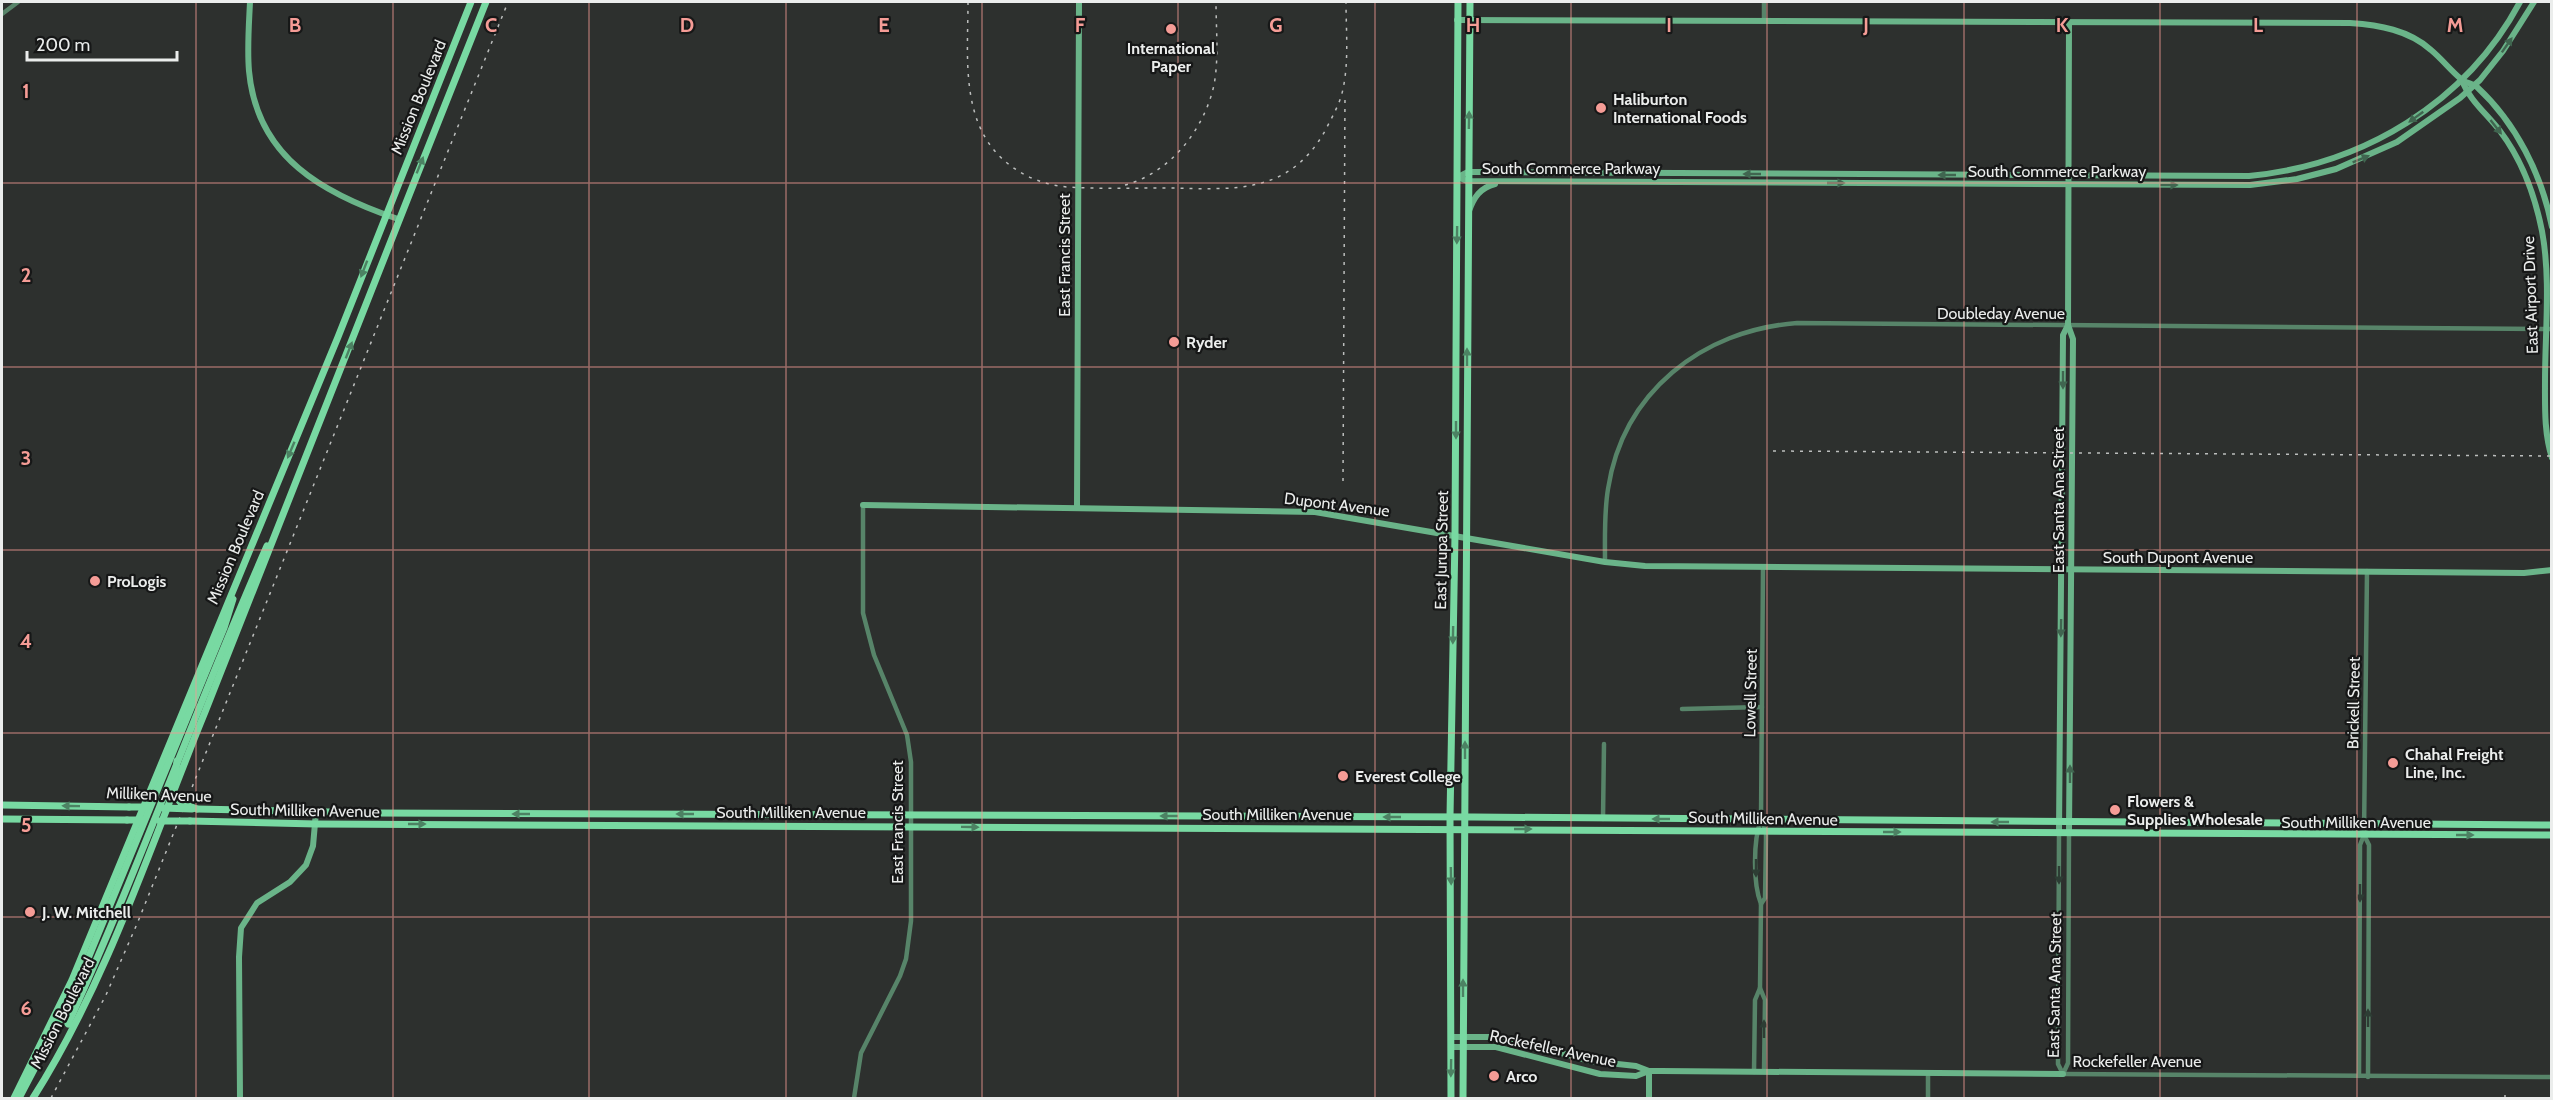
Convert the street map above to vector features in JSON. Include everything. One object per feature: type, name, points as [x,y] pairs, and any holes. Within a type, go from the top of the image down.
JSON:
[{"type":"main road","name":"Mission Boulevard","points":[[14,1098],[72,980],[338,337],[471,2]]},
{"type":"main road","name":"Mission Boulevard","points":[[35,1095],[91,990],[121,920],[486,2]]},
{"type":"main road","name":"East Jurupa Street","points":[[1450,1098],[1450,817],[1455,535],[1458,2]]},
{"type":"main road","name":"East Jurupa Street","points":[[1463,1098],[1467,181],[1470,2]]},
{"type":"main road","points":[[35,1095],[99,958],[238,612],[338,378]]},
{"type":"main road","points":[[19,1098],[73,995],[224,628],[241,570]]},
{"type":"main road","points":[[177,761],[173,793],[181,802],[197,809]]},
{"type":"main road","name":"Milliken Avenue","points":[[2,805],[158,807],[316,813]]},
{"type":"main road","name":"South Milliken Avenue","points":[[316,813],[1464,817],[2552,825]]},
{"type":"main road","points":[[579,814],[579,825]]},
{"type":"main road","name":"South Milliken Avenue","points":[[2,819],[316,824],[2552,835]]},
{"type":"street","points":[[2,14],[18,2]]},
{"type":"street","points":[[250,2],[250,79],[257,107],[269,134],[290,161],[312,180],[330,191],[398,219]]},
{"type":"street","name":"East Francis Street","points":[[1077,508],[1079,2]]},
{"type":"street","points":[[1764,2],[1764,21]]},
{"type":"street","points":[[1458,20],[2368,24],[2399,31],[2417,39],[2432,50],[2462,81],[2509,21],[2520,2]]},
{"type":"street","points":[[2474,85],[2503,51],[2534,2]]},
{"type":"street","name":"East Santa Ana Street","points":[[2063,1074],[2068,1063],[2073,339],[2068,325],[2069,24]]},
{"type":"street","name":"East Airport Drive","points":[[2462,81],[2474,85],[2497,109],[2526,153],[2539,180],[2552,227]]},
{"type":"street","name":"East Airport Drive","points":[[2462,81],[2466,92],[2502,134],[2516,156],[2530,186],[2537,210],[2545,252],[2548,328],[2545,414],[2552,458]]},
{"type":"street","name":"South Commerce Parkway","points":[[1458,177],[1468,172],[2250,176],[2296,170],[2332,160],[2384,138],[2409,122],[2462,81]]},
{"type":"street","name":"South Commerce Parkway","points":[[1458,177],[1467,181],[2250,185],[2307,177],[2336,169],[2397,142],[2474,85]]},
{"type":"street","points":[[1467,218],[1474,197],[1482,189],[1505,181]]},
{"type":"street","name":"Doubleday Avenue","points":[[1605,562],[1608,490],[1618,449],[1637,412],[1680,365],[1716,343],[1755,328],[1797,323],[2548,328]]},
{"type":"street","name":"East Santa Ana Street","points":[[2063,1074],[2058,1064],[2059,822],[2063,335],[2068,325]]},
{"type":"street","name":"East Francis Street","points":[[854,1098],[861,1053],[869,1032],[892,993],[906,959],[911,921],[911,762],[907,735],[874,655],[863,613],[863,505]]},
{"type":"street","name":"Dupont Avenue","points":[[863,505],[1315,512],[1605,562],[1645,566],[1804,567]]},
{"type":"street","name":"Lowell Street","points":[[1754,1072],[1755,1000],[1760,988],[1761,904],[1756,892],[1756,831],[1761,820],[1763,567]]},
{"type":"street","name":"South Dupont Avenue","points":[[1804,567],[2524,573],[2552,570]]},
{"type":"street","name":"Brickell Street","points":[[2359,1076],[2360,845],[2364,835],[2367,571]]},
{"type":"street","points":[[1682,709],[1762,707]]},
{"type":"street","points":[[1603,819],[1604,744]]},
{"type":"street","points":[[240,1098],[239,957],[241,928],[257,903],[290,882],[301,872],[312,852],[316,813]]},
{"type":"street","name":"Lowell Street","points":[[1761,820],[1766,831],[1765,898],[1761,904]]},
{"type":"street","name":"Brickell Street","points":[[2364,835],[2369,845],[2368,1077]]},
{"type":"street","name":"Lowell Street","points":[[1760,988],[1765,1000],[1764,1072]]},
{"type":"street","name":"Rockefeller Avenue","points":[[1451,1036],[1515,1040],[1590,1061],[1636,1066],[1649,1071],[2552,1077]]},
{"type":"street","name":"Rockefeller Avenue","points":[[1451,1047],[1496,1047],[1600,1074],[1636,1076],[1649,1071]]},
{"type":"street","points":[[1649,1071],[1649,1098]]},
{"type":"street","points":[[1928,1073],[1928,1098]]},
{"type":"railway","points":[[51,1098],[106,995],[137,924],[508,2]]},
{"type":"railway","points":[[968,2],[968,68],[975,112],[982,132],[994,150],[1011,166],[1037,180],[1067,187],[1214,189],[1236,188],[1276,178],[1294,167],[1310,152],[1325,131],[1338,105],[1345,78],[1346,2]]},
{"type":"railway","points":[[1125,185],[1156,171],[1170,160],[1183,147],[1202,118],[1216,75],[1216,2]]},
{"type":"railway","points":[[1343,481],[1345,94]]},
{"type":"railway","points":[[1773,451],[2552,456]]},
{"type":"place","name":"International Paper","points":[[1171,29]]},
{"type":"place","name":"Haliburton International Foods","points":[[1601,108]]},
{"type":"place","name":"Ryder","points":[[1174,342]]},
{"type":"place","name":"ProLogis","points":[[95,581]]},
{"type":"place","name":"Chahal Freight Line, Inc.","points":[[2393,763]]},
{"type":"place","name":"Everest College","points":[[1343,776]]},
{"type":"place","name":"Flowers & Supplies Wholesale","points":[[2115,810]]},
{"type":"place","name":"J. W. Mitchell","points":[[30,912]]},
{"type":"place","name":"Arco","points":[[1494,1076]]}]
